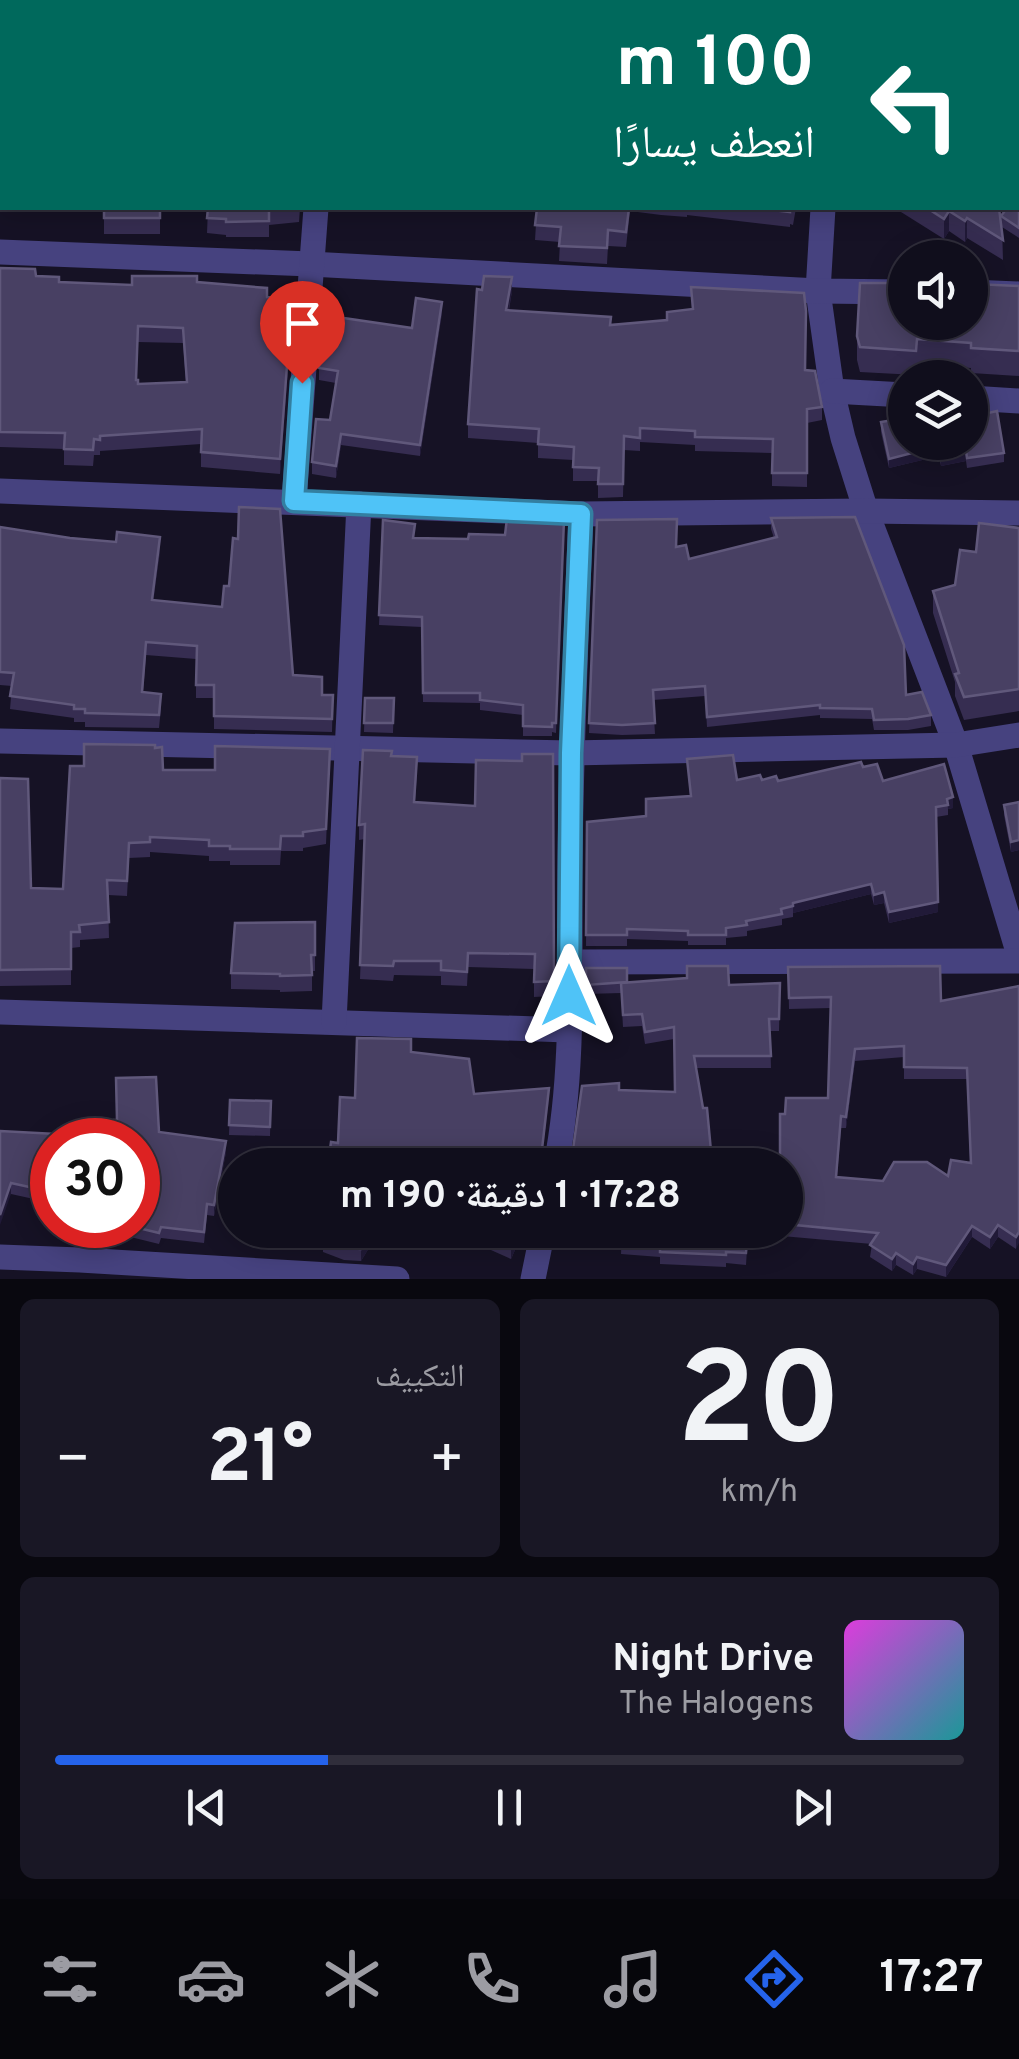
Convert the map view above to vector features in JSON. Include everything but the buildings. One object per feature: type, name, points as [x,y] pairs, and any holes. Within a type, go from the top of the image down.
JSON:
[{"type":"street","points":[[294,501],[316,210]]},
{"type":"street","points":[[568,962],[1019,958],[956,746],[866,512],[842,438],[818,291],[823,210]]},
{"type":"street","points":[[0,252],[888,292]]},
{"type":"street","points":[[988,293],[1019,294]]},
{"type":"street","points":[[832,390],[888,393]]},
{"type":"street","points":[[988,399],[1019,401]]},
{"type":"street","points":[[0,491],[581,514],[1019,512]]},
{"type":"street","points":[[334,1022],[359,504]]},
{"type":"street","points":[[559,1148],[569,1030],[571,753],[581,514]]},
{"type":"street","points":[[0,741],[571,753],[956,746],[1019,735]]},
{"type":"street","points":[[0,1012],[569,1030]]},
{"type":"street","points":[[533,1279],[539,1248]]},
{"type":"street","points":[[0,1258],[76,1269],[397,1279]]},
{"type":"route","points":[[302,383],[294,501],[581,514],[571,753],[569,996]]}]
